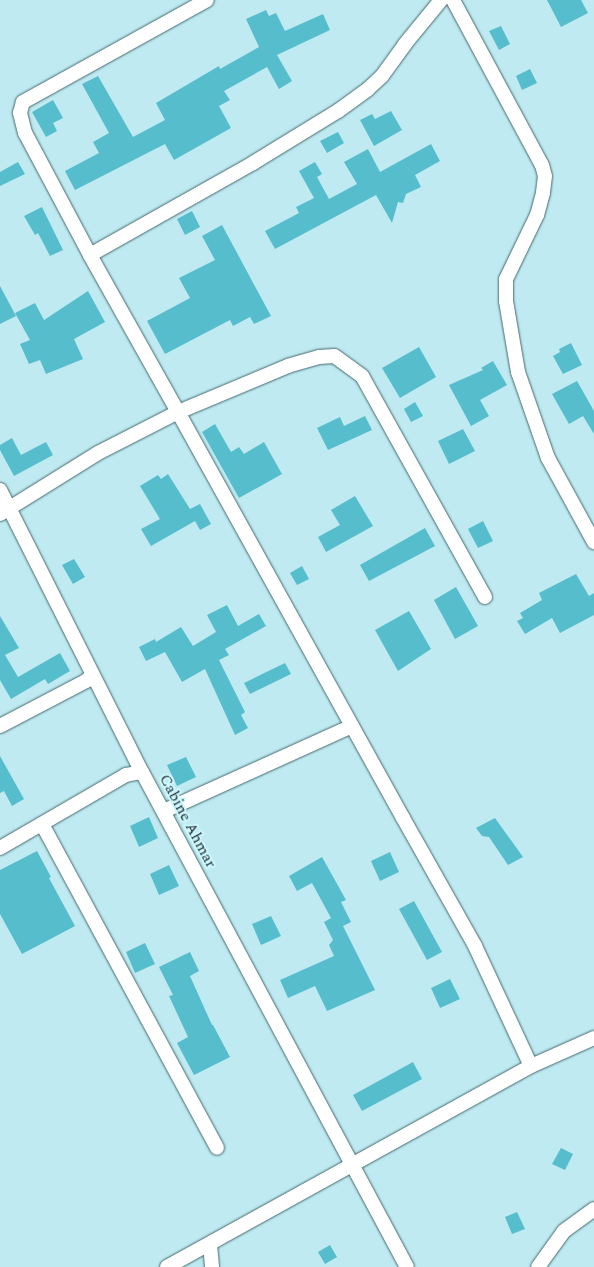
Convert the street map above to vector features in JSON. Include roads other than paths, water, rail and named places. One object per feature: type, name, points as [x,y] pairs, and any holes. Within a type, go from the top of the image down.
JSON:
[{"type":"street","points":[[207,0],[24,102],[20,113],[25,133],[90,255],[475,946],[531,1066]]},
{"type":"street","points":[[90,255],[253,163],[338,111],[368,89],[382,76],[405,44],[441,0]]},
{"type":"street","points":[[453,0],[542,165],[545,176],[543,193],[537,215],[506,279],[506,301],[518,372],[548,458],[594,542]]},
{"type":"street","points":[[5,511],[98,453],[178,412],[288,366],[319,357],[334,356],[362,376],[485,597]]},
{"type":"street","name":"Cabine Ahmar","points":[[0,490],[5,511],[142,772],[407,1267]]},
{"type":"street","points":[[0,726],[86,681],[92,675]]},
{"type":"street","points":[[164,812],[352,726]]},
{"type":"street","points":[[0,848],[126,775],[142,772]]},
{"type":"street","points":[[42,824],[217,1148]]},
{"type":"street","points":[[167,1267],[352,1163],[531,1066],[594,1038]]},
{"type":"street","points":[[538,1267],[564,1231],[594,1210]]},
{"type":"street","points":[[210,1244],[212,1267]]}]
